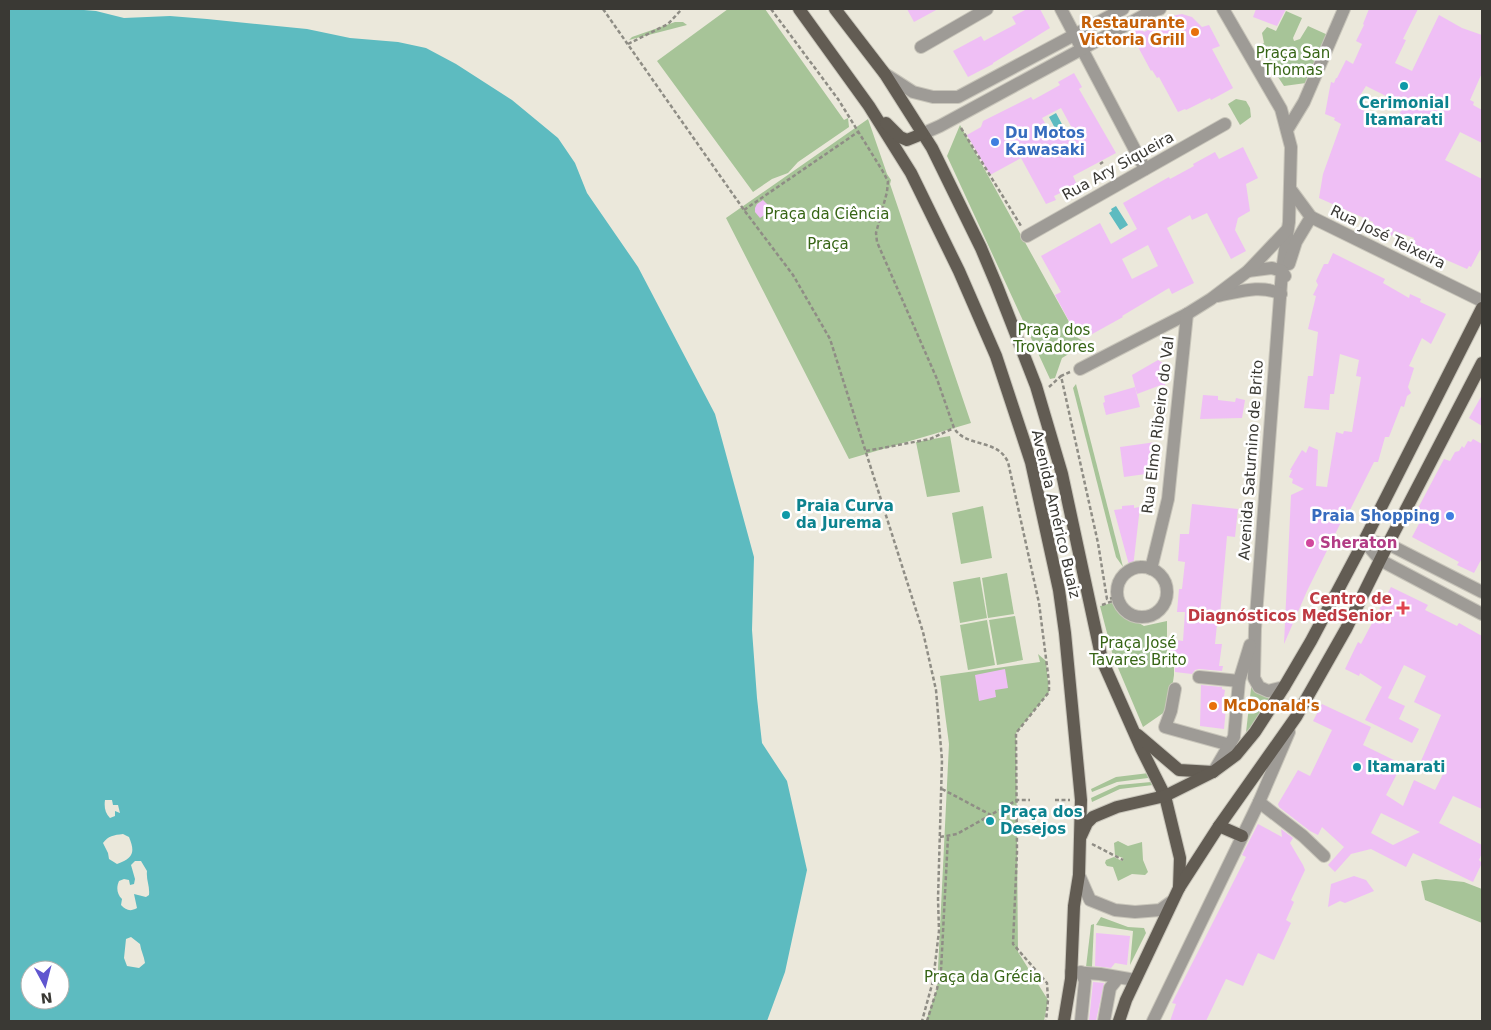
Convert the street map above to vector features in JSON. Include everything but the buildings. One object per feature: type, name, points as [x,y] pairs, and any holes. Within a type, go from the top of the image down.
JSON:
[{"type":"main road","name":"Avenida Américo Buaiz","points":[[799,9],[849,76],[911,173],[959,271],[996,356],[1031,462],[1059,590],[1066,633],[1080,800],[1079,876],[1074,906],[1076,972],[1064,1021]]},
{"type":"main road","name":"Avenida Américo Buaiz","points":[[835,9],[885,74],[932,148],[981,248],[1036,386],[1062,474],[1102,660],[1165,796],[1180,858],[1179,888]]},
{"type":"main road","points":[[849,76],[900,137],[907,140],[922,134]]},
{"type":"main road","points":[[1079,838],[1087,823],[1093,817],[1117,806],[1165,796],[1213,772],[1236,755],[1255,732],[1284,688],[1364,541],[1482,308]]},
{"type":"main road","points":[[1119,1021],[1126,1000],[1171,902],[1218,826],[1296,717],[1346,629],[1482,363]]},
{"type":"main road","points":[[1134,731],[1179,770],[1213,772]]},
{"type":"main road","points":[[1218,826],[1242,836]]},
{"type":"street","points":[[921,47],[987,9]]},
{"type":"street","points":[[1061,9],[1146,169]]},
{"type":"street","points":[[885,74],[913,92],[933,98],[958,97],[1123,9]]},
{"type":"street","points":[[922,134],[1152,11],[1160,9]]},
{"type":"street","name":"Avenida Saturnino de Brito","points":[[1223,9],[1281,108],[1292,147],[1291,190],[1280,294],[1255,629],[1254,678],[1259,687],[1268,691],[1284,688]]},
{"type":"street","points":[[1287,130],[1304,102],[1344,9]]},
{"type":"street","name":"Rua Ary Siqueira","points":[[1027,236],[1224,124]]},
{"type":"street","name":"Rua José Teixeira","points":[[1291,190],[1311,217],[1482,300]]},
{"type":"street","name":"Avenida Saturnino de Brito","points":[[1283,274],[1296,242],[1311,217]]},
{"type":"street","points":[[1080,369],[1187,314],[1215,296],[1248,271],[1287,230]]},
{"type":"street","points":[[1248,271],[1272,268],[1283,274]]},
{"type":"street","points":[[1215,296],[1261,288],[1271,289],[1280,294]]},
{"type":"street","name":"Rua Elmo Ribeiro do Val","points":[[1150,564],[1168,499],[1187,314]]},
{"type":"street","points":[[1364,541],[1388,544],[1477,589],[1463,604]]},
{"type":"street","points":[[1364,541],[1380,560],[1482,614]]},
{"type":"street","points":[[1150,564],[1164,579],[1167,587],[1167,596],[1164,604],[1152,615],[1135,616],[1127,612],[1118,599],[1118,584],[1128,571],[1150,564]]},
{"type":"street","name":"Avenida Saturnino de Brito","points":[[1213,772],[1234,737],[1239,681],[1255,629]]},
{"type":"street","points":[[1199,677],[1239,681]]},
{"type":"street","points":[[1175,689],[1171,711],[1164,727],[1230,745]]},
{"type":"street","points":[[1153,1021],[1259,802],[1296,717]]},
{"type":"street","points":[[1259,802],[1304,836],[1324,856]]},
{"type":"street","points":[[1079,876],[1090,900],[1115,910],[1135,912],[1160,910],[1171,902]]},
{"type":"street","points":[[1076,972],[1135,980]]},
{"type":"street","points":[[1076,972],[1085,981],[1081,1021]]},
{"type":"street","points":[[1104,1021],[1110,988],[1118,978]]},
{"type":"path","points":[[604,9],[744,210],[793,275],[830,339],[923,632],[934,680],[942,760],[939,931],[933,981],[922,1021]]},
{"type":"path","points":[[628,44],[668,24],[682,9]]},
{"type":"path","points":[[771,9],[838,99],[888,181],[876,233],[877,242],[937,379],[954,428],[958,435],[999,449],[1008,462],[1039,603],[1049,682],[1049,692],[1016,733],[1017,852],[1013,944],[1047,983],[1046,1021]]},
{"type":"path","points":[[955,118],[1027,236]]},
{"type":"path","points":[[744,210],[858,132]]},
{"type":"path","points":[[1080,369],[1061,376],[1098,543],[1107,599],[1114,598],[1113,588],[1118,576],[1131,566],[1150,564]]},
{"type":"path","points":[[866,451],[930,439],[954,428]]},
{"type":"path","points":[[1091,609],[1118,599]]},
{"type":"path","points":[[941,788],[991,815]]},
{"type":"path","points":[[940,838],[957,834],[1017,800],[1030,800]]},
{"type":"path","points":[[1055,800],[1072,800]]},
{"type":"path","points":[[927,1021],[941,970],[948,837]]},
{"type":"path","points":[[1079,838],[1123,860]]},
{"type":"green space","points":[[728,9],[765,9],[844,120],[848,118],[849,127],[798,162],[788,173],[772,179],[753,192],[657,61]]},
{"type":"green space","name":"Praça San Thomas","points":[[1286,11],[1302,18],[1293,38],[1294,41],[1300,39],[1308,26],[1328,35],[1306,83],[1284,86],[1258,47],[1264,43],[1262,33],[1267,27],[1276,31]]},
{"type":"green space","points":[[675,22],[683,22],[687,25],[629,40],[632,37]]},
{"type":"green space","points":[[1236,99],[1246,101],[1250,108],[1251,117],[1240,125],[1228,104]]},
{"type":"green space","name":"Praça","points":[[868,119],[887,174],[891,180],[890,184],[971,423],[849,459],[726,218]]},
{"type":"green space","name":"Praça dos Trovadores","points":[[960,125],[1078,338],[1087,343],[1062,358],[1055,378],[1050,379],[947,156]]},
{"type":"green space","points":[[1076,384],[1123,567],[1116,557],[1073,388]]},
{"type":"green space","points":[[950,436],[960,492],[927,497],[916,442]]},
{"type":"green space","points":[[983,506],[992,558],[961,564],[952,513]]},
{"type":"green space","points":[[1007,573],[1014,614],[988,618],[982,578]]},
{"type":"green space","points":[[980,577],[987,618],[960,623],[953,582]]},
{"type":"green space","name":"Praça José Tavares Brito","points":[[1116,602],[1122,613],[1144,626],[1167,621],[1167,655],[1163,655],[1163,666],[1174,667],[1169,709],[1143,727],[1113,656],[1100,606]]},
{"type":"green space","points":[[1015,616],[1023,660],[997,665],[989,620]]},
{"type":"green space","points":[[987,620],[995,665],[968,670],[960,625]]},
{"type":"green space","name":"Praça da Grécia","points":[[1038,654],[1046,661],[1049,692],[1016,733],[1018,952],[1048,1000],[1044,1021],[926,1021],[937,989],[949,744],[940,676],[1040,662]]},
{"type":"green space","points":[[1252,680],[1282,691],[1245,741]]},
{"type":"green space","points":[[1149,773],[1148,778],[1117,782],[1092,792],[1091,789],[1116,777]]},
{"type":"green space","points":[[1151,782],[1153,785],[1120,789],[1092,802],[1091,798],[1119,785]]},
{"type":"green space","points":[[1118,841],[1128,846],[1142,842],[1143,860],[1148,872],[1145,875],[1132,874],[1118,881],[1113,867],[1107,866],[1105,863],[1106,860],[1114,857],[1122,861],[1123,858],[1115,855],[1114,843]]},
{"type":"green space","points":[[1436,879],[1464,882],[1482,889],[1482,923],[1425,900],[1421,881]]},
{"type":"green space","points":[[1101,917],[1128,927],[1144,928],[1146,933],[1130,965],[1133,931],[1096,925]]},
{"type":"green space","points":[[1094,924],[1092,967],[1086,967],[1091,925]]},
{"type":"water","points":[[9,9],[72,9],[96,11],[124,18],[170,16],[207,19],[307,29],[350,38],[398,42],[426,48],[456,64],[512,100],[558,138],[575,163],[587,193],[638,267],[715,414],[754,557],[752,630],[762,743],[787,781],[807,870],[785,972],[767,1021],[9,1021]],"holes":[[[105,800],[112,800],[113,805],[118,805],[120,813],[115,811],[115,816],[110,818],[106,812]],[[123,834],[129,837],[132,854],[117,864],[109,859],[103,843],[109,837]],[[135,861],[141,861],[147,871],[149,895],[146,897],[134,894],[137,908],[130,910],[121,905],[122,899],[117,888],[119,881],[124,879],[129,880],[130,885],[134,884],[135,879],[131,865]],[[131,937],[140,944],[145,963],[139,968],[127,966],[124,958],[126,939]]]},
{"type":"water","points":[[1056,113],[1064,128],[1057,132],[1049,117]]},
{"type":"water","points":[[1116,206],[1128,225],[1120,230],[1109,213]]},
{"type":"place","name":"Restaurante Victoria Grill","points":[[1195,32]]},
{"type":"place","name":"Cerimonial Itamarati","points":[[1404,86]]},
{"type":"place","name":"Du Motos Kawasaki","points":[[995,142]]},
{"type":"place","name":"Praia Curva da Jurema","points":[[786,515]]},
{"type":"place","name":"Praia Shopping","points":[[1450,516]]},
{"type":"place","name":"Sheraton","points":[[1310,543]]},
{"type":"place","name":"Centro de Diagnósticos MedSenior","points":[[1403,608]]},
{"type":"place","name":"McDonald's","points":[[1213,706]]},
{"type":"place","name":"Itamarati","points":[[1357,767]]},
{"type":"place","name":"Praça dos Desejos","points":[[990,821]]},
{"type":"park label","name":"Praça da Ciência","points":[[827,214]]}]
